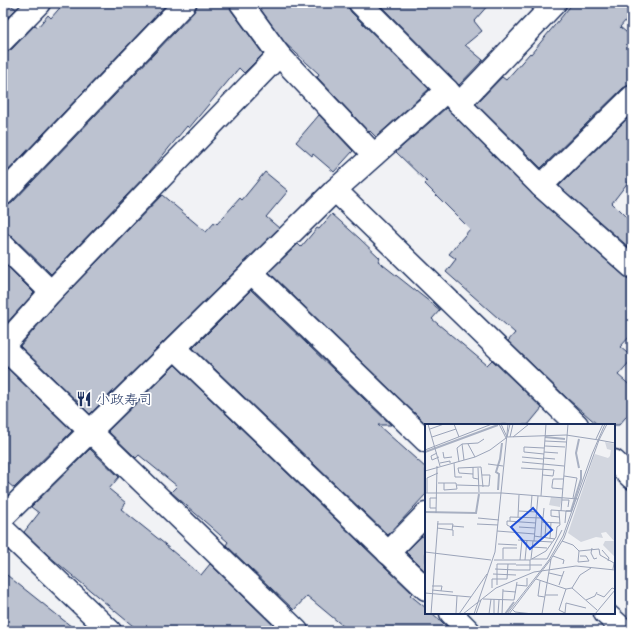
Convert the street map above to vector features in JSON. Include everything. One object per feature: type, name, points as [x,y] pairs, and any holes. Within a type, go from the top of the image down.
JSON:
[{"type":"street","points":[[3,40],[39,3]]},
{"type":"street","points":[[3,194],[184,3]]},
{"type":"street","points":[[241,3],[279,55],[374,155]]},
{"type":"street","points":[[360,3],[541,186],[632,267]]},
{"type":"street","points":[[3,517],[335,190],[374,155],[453,97],[554,3]]},
{"type":"street","points":[[279,55],[51,292],[3,346],[297,631]]},
{"type":"street","points":[[541,186],[632,97]]},
{"type":"street","points":[[335,190],[576,424]]},
{"type":"street","points":[[3,245],[51,292]]},
{"type":"street","points":[[252,272],[425,440]]},
{"type":"street","points":[[175,348],[425,588]]},
{"type":"street","points":[[615,462],[632,478]]},
{"type":"street","points":[[388,553],[425,515]]},
{"type":"street","points":[[3,529],[110,631]]},
{"type":"street","points":[[452,614],[469,631]]},
{"type":"street","points":[[606,614],[625,631]]},
{"type":"building","points":[[3,3],[8,3],[16,9],[3,22]]},
{"type":"building","points":[[64,3],[168,3],[3,176],[3,52],[7,52],[12,49],[35,25],[38,27],[48,15],[51,18]]},
{"type":"building","points":[[197,3],[229,3],[231,10],[263,54],[244,73],[239,68],[189,128],[187,126],[150,171],[51,274],[12,236],[3,233],[3,206],[7,206],[12,203],[194,12]]},
{"type":"building","points":[[256,3],[348,3],[348,7],[351,12],[429,89],[376,137],[370,131],[369,132],[317,77],[319,74],[285,43]]},
{"type":"building","points":[[378,3],[490,3],[474,21],[482,31],[465,45],[483,60],[459,85]]},
{"type":"building","points":[[573,3],[632,3],[632,13],[620,27],[632,37],[632,85],[623,88],[541,168],[476,104],[502,77],[506,80],[530,53],[531,54]]},
{"type":"building","points":[[446,108],[533,195],[624,276],[632,279],[632,334],[620,347],[632,357],[632,359],[618,375],[632,387],[632,410],[619,425],[597,424],[568,399],[508,341],[515,333],[446,272],[456,259],[449,254],[470,229],[425,184],[427,182],[396,152]]},
{"type":"building","points":[[632,114],[632,177],[612,203],[632,223],[632,250],[559,186]]},
{"type":"building","points":[[319,115],[353,151],[334,172],[296,142]]},
{"type":"building","points":[[265,172],[288,191],[266,217],[279,228],[90,414],[20,346],[60,300],[162,195],[206,232],[215,222],[217,224],[240,198],[242,200]]},
{"type":"building","points":[[332,214],[380,258],[378,261],[440,310],[432,319],[487,365],[492,360],[542,408],[529,424],[426,424],[269,272],[298,244],[301,247],[317,228],[319,229]]},
{"type":"building","points":[[3,262],[34,293],[3,327]]},
{"type":"building","points":[[251,290],[391,425],[378,425],[425,467],[425,495],[388,535],[193,348]]},
{"type":"building","points":[[3,364],[72,431],[14,488],[3,479]]},
{"type":"building","points":[[175,365],[412,593],[410,595],[425,607],[425,614],[433,614],[451,631],[349,631],[307,596],[294,610],[226,545],[228,542],[171,492],[177,486],[139,455],[136,458],[108,431]]},
{"type":"building","points":[[90,449],[119,477],[109,489],[126,503],[121,509],[201,575],[210,564],[277,629],[275,631],[139,631],[49,556],[24,532],[39,513],[31,507]]},
{"type":"building","points":[[422,536],[425,538],[425,571],[406,552]]},
{"type":"building","points":[[3,572],[42,603],[77,631],[3,631]]},
{"type":"place","name":"小政寿司","points":[[84,399]]}]
